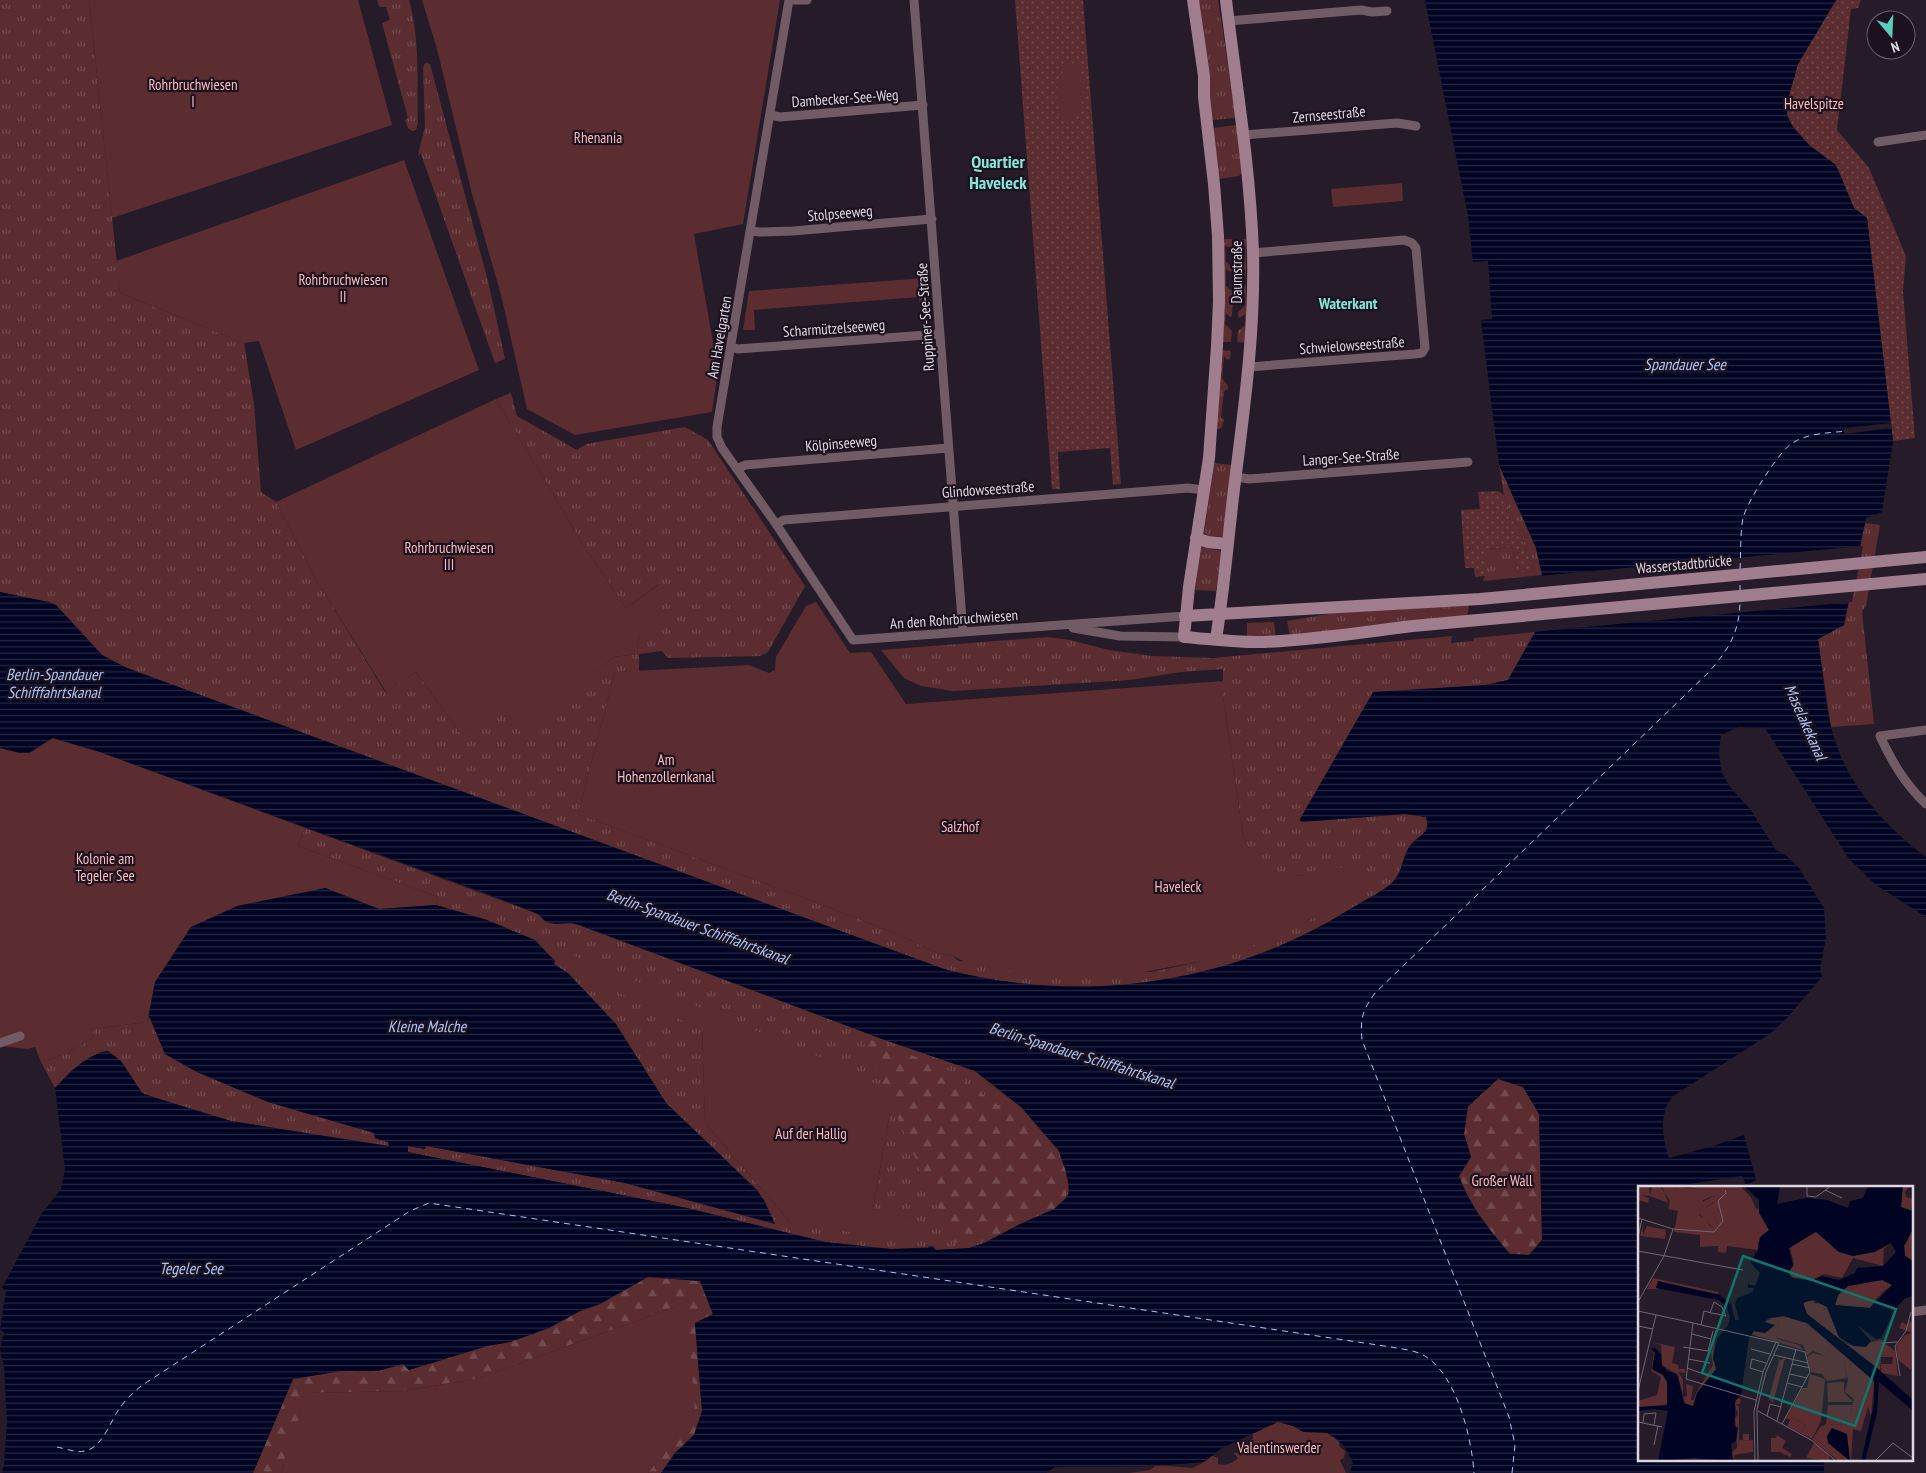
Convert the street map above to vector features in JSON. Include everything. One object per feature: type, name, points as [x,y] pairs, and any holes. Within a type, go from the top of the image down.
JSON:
[{"type":"main road","name":"Daumstraße","points":[[1184,637],[1185,616],[1209,458],[1217,346],[1219,255],[1214,184],[1204,97],[1204,76],[1193,0]]},
{"type":"main road","name":"Daumstraße","points":[[1216,639],[1249,367],[1253,253],[1243,135],[1226,0]]},
{"type":"main road","points":[[1196,538],[1208,542],[1228,544]]},
{"type":"main road","name":"Wasserstadtbrücke","points":[[1220,615],[1480,599],[1926,557]]},
{"type":"main road","points":[[1184,637],[1263,642],[1283,641],[1477,620],[1926,579]]},
{"type":"main road","points":[[1185,616],[1220,615]]},
{"type":"street","name":"Am Havelgarten","points":[[789,0],[717,437],[722,448],[776,524],[853,640]]},
{"type":"street","points":[[795,0],[807,0]]},
{"type":"street","name":"Ruppiner-See-Straße","points":[[914,0],[963,632]]},
{"type":"street","points":[[1228,21],[1361,10],[1372,12],[1387,11]]},
{"type":"street","name":"Dambecker-See-Weg","points":[[770,115],[780,117],[923,105]]},
{"type":"street","name":"Zernseestraße","points":[[1243,135],[1397,123],[1416,126]]},
{"type":"street","points":[[1878,142],[1926,135]]},
{"type":"street","name":"Stolpseeweg","points":[[750,231],[793,231],[932,219]]},
{"type":"street","name":"Schwielowseestraße","points":[[1249,367],[1422,354],[1425,348],[1416,248],[1412,242],[1404,240],[1253,253]]},
{"type":"street","name":"Scharmützelseeweg","points":[[731,347],[780,346],[940,334]]},
{"type":"street","name":"Kölpinseeweg","points":[[737,469],[744,464],[948,448]]},
{"type":"street","name":"Langer-See-Straße","points":[[1236,477],[1249,479],[1468,462]]},
{"type":"street","name":"Glindowseestraße","points":[[776,524],[784,520],[953,506],[1188,488],[1204,490]]},
{"type":"street","name":"An den Rohrbruchwiesen","points":[[853,640],[1185,616]]},
{"type":"street","name":"An den Rohrbruchwiesen","points":[[1057,625],[1120,636],[1184,637]]},
{"type":"street","points":[[1926,730],[1880,736],[1893,763],[1926,804]]},
{"type":"street","points":[[0,1043],[20,1036]]},
{"type":"green space","points":[[0,0],[89,0],[120,293],[244,343],[254,404],[261,492],[276,502],[314,576],[385,692],[416,672],[461,734],[500,704],[523,734],[613,657],[637,654],[639,634],[659,584],[626,608],[584,546],[496,399],[511,393],[517,416],[577,450],[586,444],[685,427],[708,440],[805,586],[768,652],[760,656],[668,658],[662,651],[639,654],[639,671],[615,672],[578,814],[815,902],[897,934],[939,954],[951,955],[959,961],[1150,972],[1197,962],[1240,949],[1282,933],[1325,912],[1318,876],[1281,874],[1272,871],[1256,859],[1243,836],[1223,696],[1223,669],[1181,672],[1130,680],[953,691],[921,686],[904,678],[881,650],[1048,637],[1070,640],[1109,650],[1152,656],[1213,658],[1452,636],[1451,643],[1473,641],[1474,638],[1535,632],[1508,680],[1485,685],[1300,819],[1301,822],[1405,814],[1426,817],[1427,828],[1425,832],[1411,844],[1392,883],[1347,911],[1301,936],[1253,956],[1203,972],[1152,982],[1099,986],[1047,986],[995,980],[944,969],[127,668],[102,655],[56,605],[0,592]]},
{"type":"green space","name":"Rohrbruchwiesen I","points":[[89,0],[358,0],[392,125],[112,218]]},
{"type":"green space","points":[[377,0],[409,0],[415,30],[418,77],[418,123],[416,130],[412,131],[408,128],[405,120],[408,118],[382,23],[390,20],[386,7],[379,7]]},
{"type":"green space","name":"Rhenania","points":[[422,0],[780,0],[743,224],[694,234],[718,371],[712,412],[575,435],[527,409],[501,295],[472,194],[437,49]]},
{"type":"green space","points":[[1015,0],[1083,0],[1121,484],[1113,485],[1110,448],[1058,452],[1060,489],[1052,489]]},
{"type":"green space","points":[[1199,0],[1218,0],[1236,118],[1212,120]]},
{"type":"green space","name":"Havelspitze","points":[[1836,0],[1861,0],[1858,8],[1851,9],[1837,130],[1869,168],[1906,256],[1903,291],[1915,438],[1893,441],[1867,218],[1854,208],[1836,165],[1809,145],[1793,127],[1787,115],[1788,99],[1798,64]]},
{"type":"green space","points":[[1070,63],[1078,65],[1081,71],[1083,92],[1081,107],[1075,120],[1066,122],[1059,109],[1058,92],[1061,75]]},
{"type":"green space","points":[[424,64],[430,64],[488,281],[505,359],[495,363],[421,154],[418,155],[425,127],[423,69]]},
{"type":"green space","points":[[1237,125],[1242,172],[1239,176],[1219,179],[1213,128]]},
{"type":"green space","name":"Rohrbruchwiesen II","points":[[404,160],[479,370],[296,450],[259,341],[244,343],[120,293],[116,261]]},
{"type":"green space","points":[[1402,183],[1403,201],[1333,207],[1331,189]]},
{"type":"green space","points":[[1224,239],[1232,239],[1232,248],[1225,246],[1226,262],[1233,268],[1231,272],[1226,269],[1226,286],[1233,292],[1232,316],[1230,317],[1226,313],[1225,324],[1232,331],[1231,342],[1223,342]]},
{"type":"green space","points":[[1238,239],[1246,239],[1246,285],[1245,269],[1240,273],[1238,270],[1245,261],[1245,245],[1239,248]]},
{"type":"green space","points":[[926,278],[929,317],[921,317],[919,297],[754,310],[755,330],[743,330],[749,291]]},
{"type":"green space","points":[[1246,285],[1246,343],[1237,342],[1238,331],[1245,325],[1245,314],[1240,318],[1238,312],[1245,305],[1245,294],[1239,297],[1239,292]]},
{"type":"green space","points":[[1222,350],[1231,351],[1230,359],[1227,360],[1224,356],[1222,378],[1228,389],[1224,391],[1221,418],[1224,419],[1222,428],[1217,429]]},
{"type":"green space","name":"Rohrbruchwiesen III","points":[[496,399],[584,546],[626,608],[660,584],[662,620],[639,634],[637,654],[613,657],[523,735],[500,705],[461,734],[416,672],[386,692],[314,576],[276,502]]},
{"type":"green space","points":[[1214,463],[1233,465],[1224,536],[1222,537],[1209,536],[1204,533]]},
{"type":"green space","points":[[1499,465],[1536,548],[1542,575],[1483,581],[1485,576],[1483,549],[1514,547],[1516,573],[1535,571],[1504,495]]},
{"type":"green space","points":[[1498,491],[1504,495],[1535,571],[1516,573],[1514,547],[1484,549],[1485,576],[1475,577],[1474,568],[1465,568],[1461,510],[1480,509],[1478,492]]},
{"type":"green space","points":[[1865,523],[1880,525],[1866,606],[1862,611],[1874,724],[1831,727],[1818,639],[1844,625]]},
{"type":"green space","points":[[1201,548],[1222,551],[1216,591],[1195,590]]},
{"type":"green space","points":[[816,602],[850,653],[871,652],[906,704],[1223,681],[1223,696],[1243,836],[1256,858],[1272,870],[1292,875],[1318,876],[1319,871],[1350,866],[1378,879],[1325,912],[1276,937],[1207,960],[1133,974],[1030,974],[971,965],[951,955],[939,954],[897,934],[815,902],[578,814],[615,672],[749,665],[769,673],[775,670],[776,657],[806,606]]},
{"type":"green space","points":[[1469,605],[1467,618],[1290,637],[1287,621],[1334,613]]},
{"type":"green space","points":[[1274,622],[1276,638],[1247,637],[1247,623]]},
{"type":"green space","name":"Kolonie am Tegeler See","points":[[52,738],[100,752],[305,828],[298,846],[438,897],[436,905],[379,909],[325,888],[155,982],[147,1022],[92,1029],[94,1037],[66,1054],[41,1062],[35,1047],[28,1049],[0,1046],[0,748],[20,753],[29,753]]},
{"type":"green space","points":[[305,828],[538,914],[547,920],[579,925],[882,1039],[975,1071],[1021,1107],[1059,1151],[1069,1186],[1068,1196],[1063,1203],[984,1243],[969,1248],[937,1250],[934,1247],[891,1249],[825,1242],[687,1208],[407,1152],[408,1146],[425,1149],[426,1146],[625,1183],[775,1223],[731,1165],[666,1103],[637,1057],[569,974],[553,964],[555,960],[487,920],[436,905],[438,897],[298,846]],"holes":[[[702,1029],[890,1112],[873,1210],[916,1218],[790,1222],[705,1123]]]},
{"type":"green space","name":"Auf der Hallig","points":[[570,954],[861,1074],[876,1085],[890,1112],[873,1209],[916,1218],[916,1243],[790,1222],[705,1123],[702,1029],[567,970]]},
{"type":"green space","points":[[149,1016],[165,1054],[197,1072],[268,1102],[374,1133],[375,1138],[388,1142],[389,1147],[231,1121],[156,1098],[142,1093],[121,1061],[101,1052],[72,1070],[55,1088],[41,1062],[66,1054],[94,1037],[92,1029],[147,1022]]},
{"type":"green space","points":[[861,1036],[945,1068],[1044,1138],[1066,1165],[1066,1206],[973,1245],[953,1242]]},
{"type":"green space","name":"Großer Wall","points":[[1498,1079],[1523,1087],[1539,1114],[1542,1240],[1529,1255],[1510,1254],[1475,1208],[1459,1176],[1471,1157],[1464,1134],[1468,1107]]},
{"type":"green space","points":[[648,1277],[700,1281],[713,1315],[695,1323],[702,1411],[694,1435],[675,1453],[661,1473],[648,1473],[654,1465],[675,1307],[476,1379],[402,1391],[308,1393],[281,1473],[253,1473],[293,1379],[341,1371],[378,1371],[403,1364],[409,1370],[487,1346],[510,1342],[549,1328],[580,1311],[600,1304]]},
{"type":"green space","points":[[675,1307],[688,1319],[695,1412],[648,1473],[281,1473],[307,1393],[402,1391],[476,1379]]},
{"type":"green space","name":"Valentinswerder","points":[[1297,1420],[1325,1430],[1331,1437],[1336,1437],[1339,1441],[1339,1446],[1345,1451],[1344,1458],[1340,1460],[1346,1473],[1129,1473],[1150,1470],[1157,1465],[1192,1468],[1201,1464],[1210,1455],[1218,1458],[1218,1464],[1229,1464],[1238,1458],[1234,1453],[1241,1452],[1253,1438],[1253,1433],[1245,1425]]},
{"type":"water","points":[[1425,0],[1836,0],[1798,64],[1788,99],[1787,115],[1793,127],[1809,145],[1836,165],[1854,208],[1867,218],[1893,441],[1882,512],[1866,518],[1844,625],[1818,639],[1831,727],[1845,765],[1855,783],[1880,816],[1926,857],[1926,917],[1876,885],[1849,859],[1765,728],[1739,727],[1721,735],[1719,753],[1722,773],[1730,787],[1750,809],[1776,850],[1784,853],[1799,868],[1824,908],[1826,937],[1820,969],[1822,977],[1787,1018],[1770,1034],[1676,1094],[1666,1107],[1663,1133],[1669,1158],[1744,1135],[1756,1180],[1746,1185],[1742,1176],[1677,1186],[1638,1186],[1638,1460],[1824,1460],[1824,1473],[1350,1473],[1353,1463],[1344,1446],[1329,1433],[1303,1432],[1293,1426],[1278,1422],[1222,1448],[1204,1462],[1157,1466],[1055,1467],[1046,1473],[661,1473],[675,1453],[694,1435],[702,1411],[695,1323],[713,1314],[700,1281],[648,1277],[600,1304],[580,1311],[549,1328],[510,1342],[487,1346],[409,1370],[403,1364],[378,1371],[341,1371],[293,1379],[253,1473],[2,1473],[7,1423],[4,1367],[0,1349],[4,1332],[0,1330],[6,1291],[2,1288],[42,1213],[61,1189],[65,1169],[55,1088],[79,1065],[93,1056],[108,1051],[121,1061],[142,1093],[156,1098],[231,1121],[389,1146],[388,1142],[375,1138],[374,1133],[268,1102],[197,1072],[165,1054],[149,1016],[155,982],[191,927],[237,906],[325,888],[379,909],[436,905],[487,920],[535,940],[555,961],[554,964],[569,974],[616,1024],[666,1103],[757,1190],[764,1200],[775,1224],[625,1183],[426,1146],[425,1149],[408,1146],[408,1152],[687,1208],[825,1242],[891,1249],[928,1248],[929,1246],[933,1246],[935,1250],[969,1248],[984,1243],[1054,1209],[1066,1198],[1069,1192],[1068,1178],[1059,1151],[1021,1107],[975,1071],[882,1039],[579,925],[546,922],[538,914],[496,897],[100,752],[53,738],[29,753],[20,753],[0,748],[0,592],[56,605],[102,655],[127,668],[944,969],[995,980],[1047,986],[1099,986],[1151,981],[1202,971],[1252,956],[1301,936],[1381,891],[1395,880],[1411,844],[1427,828],[1426,817],[1405,814],[1301,822],[1300,819],[1373,692],[1485,685],[1508,680],[1535,632],[1542,575],[1536,548],[1499,465],[1481,320],[1492,319],[1488,261],[1473,262],[1468,216]],"holes":[[[1498,1079],[1523,1087],[1539,1114],[1542,1240],[1529,1255],[1510,1254],[1475,1208],[1459,1176],[1471,1157],[1464,1134],[1468,1106]]]},
{"type":"pier","points":[[1891,423],[1892,428],[1844,434],[1843,428]]},
{"type":"pier","points":[[1863,546],[1852,602],[1533,632],[1539,576]]},
{"type":"ferry route","points":[[1740,569],[1743,518],[1771,467],[1785,449],[1797,440],[1818,434],[1847,431]]},
{"type":"ferry route","points":[[1740,580],[1740,591]]},
{"type":"ferry route","points":[[1512,1473],[1515,1445],[1509,1417],[1362,1040],[1361,1026],[1363,1015],[1375,993],[1708,673],[1727,649],[1735,633],[1740,603]]},
{"type":"ferry route","points":[[57,1447],[81,1452],[94,1447],[106,1432],[121,1406],[141,1386],[410,1211],[429,1203],[1391,1347],[1414,1352],[1433,1362],[1453,1390],[1466,1425],[1474,1473]]},
{"type":"district","name":"Quartier Haveleck","points":[[998,171]]},
{"type":"district","name":"Waterkant","points":[[1348,303]]},
{"type":"water label","name":"Spandauer See","points":[[1685,364]]},
{"type":"water label","name":"Berlin-Spandauer Schifffahrtskanal","points":[[54,683]]},
{"type":"water label","name":"Maselakekanal","points":[[1806,722]]},
{"type":"water label","name":"Berlin-Spandauer Schifffahrtskanal","points":[[698,926]]},
{"type":"water label","name":"Kleine Malche","points":[[427,1026]]},
{"type":"water label","name":"Berlin-Spandauer Schifffahrtskanal","points":[[1082,1055]]},
{"type":"water label","name":"Tegeler See","points":[[191,1268]]},
{"type":"park label","name":"Am Hohenzollernkanal","points":[[666,768]]},
{"type":"park label","name":"Salzhof","points":[[960,826]]},
{"type":"park label","name":"Haveleck","points":[[1178,886]]}]
